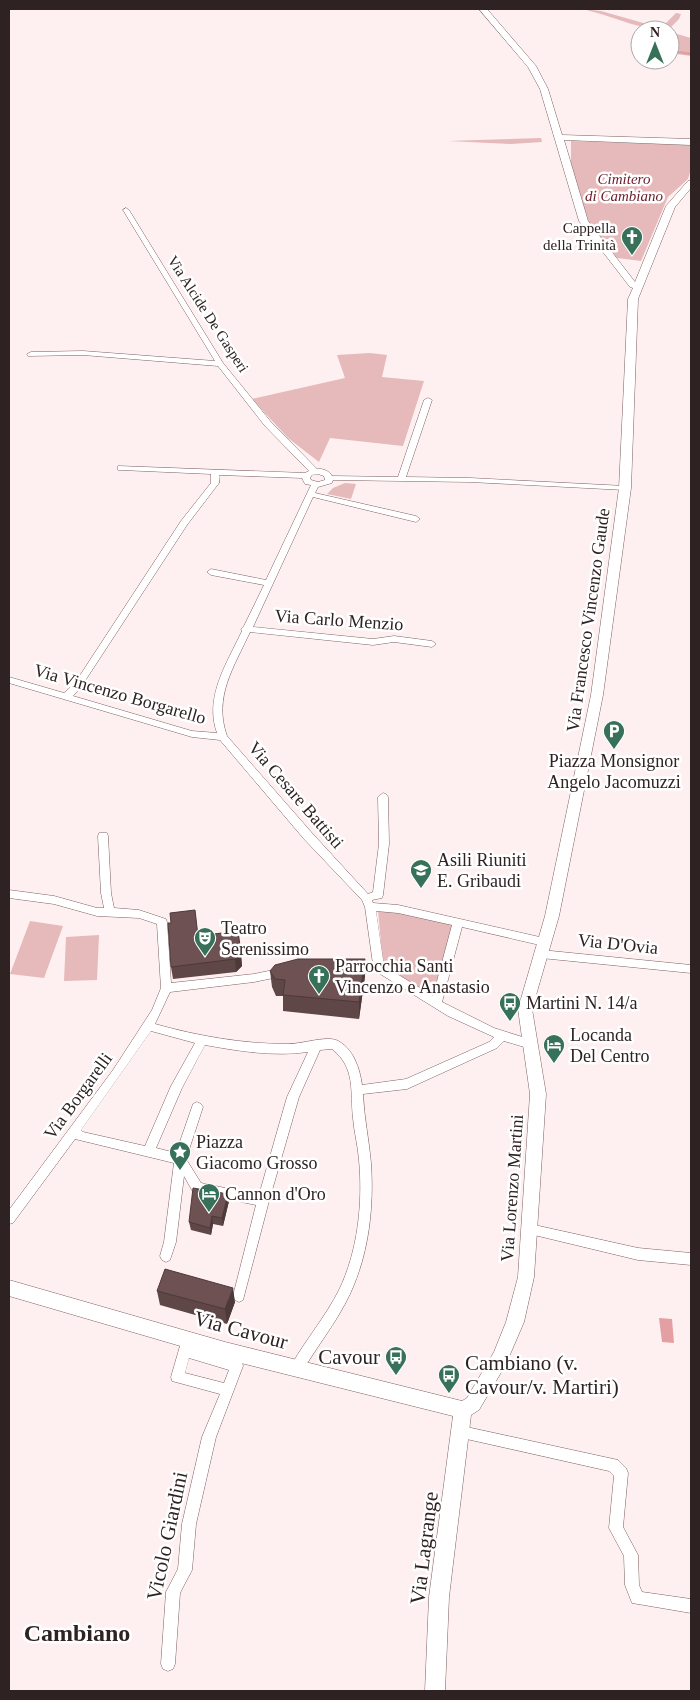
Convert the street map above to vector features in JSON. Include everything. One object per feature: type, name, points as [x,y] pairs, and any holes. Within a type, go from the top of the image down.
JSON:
[{"type":"street","points":[[483,9],[532,66],[544,89],[584,222],[633,285],[638,286]]},
{"type":"street","points":[[559,137],[691,142]]},
{"type":"street","name":"Via Francesco Vincenzo Gaude","points":[[542,948],[564,861],[597,696],[625,488],[633,299],[671,206],[691,183]]},
{"type":"street","name":"Via Alcide De Gasperi","points":[[126,210],[220,364],[310,474],[308,482],[313,489]]},
{"type":"street","points":[[31,354],[83,352],[220,364]]},
{"type":"street","points":[[401,479],[428,400]]},
{"type":"street","points":[[121,468],[310,474],[323,472],[330,478],[625,488]]},
{"type":"street","points":[[67,696],[78,686],[184,523],[215,483],[215,472]]},
{"type":"street","points":[[313,489],[326,483],[330,478]]},
{"type":"street","points":[[313,489],[416,519]]},
{"type":"street","name":"Via Cesare Battisti","points":[[313,489],[245,629],[220,687],[217,711],[218,726],[223,737],[368,903]]},
{"type":"street","points":[[211,572],[268,583]]},
{"type":"street","name":"Via Carlo Menzio","points":[[245,629],[374,642],[394,639],[432,644]]},
{"type":"street","name":"Via Vincenzo Borgarello","points":[[9,680],[192,734],[223,737]]},
{"type":"street","points":[[379,968],[368,903],[378,895],[384,844],[383,797]]},
{"type":"street","points":[[103,836],[106,893],[110,912]]},
{"type":"street","points":[[9,894],[54,900],[97,912],[139,914],[162,922],[166,988],[254,978],[291,971]]},
{"type":"street","name":"Via D'Ovia","points":[[368,903],[458,922],[542,948],[691,969]]},
{"type":"street","points":[[436,1004],[458,922]]},
{"type":"street","name":"Via Lorenzo Martini","points":[[463,1410],[473,1404],[500,1358],[515,1322],[526,1277],[538,1094],[526,1009],[542,948]]},
{"type":"street","points":[[340,969],[379,968],[436,1004],[501,1037],[531,1044]]},
{"type":"street","name":"Via Borgarelli","points":[[9,1219],[41,1172],[75,1132],[148,1026],[164,997],[166,988]]},
{"type":"street","points":[[148,1026],[202,1040],[250,1047],[291,1049],[317,1044],[334,1044],[347,1052],[359,1090],[358,1111],[364,1159],[366,1205],[359,1255],[344,1292],[297,1368]]},
{"type":"street","points":[[359,1090],[407,1084],[493,1045],[501,1037]]},
{"type":"street","points":[[149,1151],[177,1086],[202,1040]]},
{"type":"street","points":[[239,1296],[263,1201],[293,1098],[317,1044]]},
{"type":"street","points":[[166,1256],[170,1242],[180,1159],[197,1107]]},
{"type":"street","points":[[75,1132],[80,1136],[180,1159],[197,1188],[263,1201]]},
{"type":"street","points":[[530,1229],[638,1254],[691,1259]]},
{"type":"street","name":"Via Cavour","points":[[9,1288],[240,1360],[297,1368],[401,1392],[463,1410]]},
{"type":"street","points":[[187,1345],[177,1377],[228,1390]]},
{"type":"street","name":"Vicolo Giardini","points":[[168,1664],[173,1592],[185,1570],[189,1524],[209,1437],[240,1360]]},
{"type":"street","name":"Via Lagrange","points":[[435,1691],[440,1597],[462,1432],[463,1410]]},
{"type":"street","points":[[462,1432],[613,1465],[621,1472],[616,1528],[631,1555],[632,1585],[638,1598],[691,1606]]},
{"type":"green space","points":[[582,9],[601,11],[633,20],[630,20],[630,23]]},
{"type":"green space","points":[[676,13],[681,14],[679,19],[669,20]]},
{"type":"green space","points":[[680,35],[691,38],[691,56],[680,54]]},
{"type":"green space","points":[[541,138],[542,142],[511,144],[448,141]]},
{"type":"green space","name":"Cimitero di Cambiano","points":[[571,141],[691,145],[691,169],[688,179],[668,197],[641,261],[617,258],[590,225],[571,170]]},
{"type":"green space","points":[[370,353],[387,355],[382,377],[424,381],[403,446],[330,438],[319,462],[288,438],[252,399],[345,378],[337,355]]},
{"type":"green space","points":[[345,483],[356,484],[351,499],[327,494],[333,488]]},
{"type":"green space","points":[[378,910],[397,911],[455,923],[436,998],[383,966]]},
{"type":"green space","points":[[30,921],[63,926],[44,978],[10,974]]},
{"type":"green space","points":[[99,935],[97,980],[64,981],[66,937]]},
{"type":"shaded area","points":[[659,1318],[672,1319],[674,1343],[662,1342]]},
{"type":"building","name":"Teatro Serenissimo","points":[[195,910],[198,936],[238,931],[241,953],[235,959],[171,967],[168,923],[171,923],[170,913]]},
{"type":"building","points":[[298,959],[365,959],[359,1002],[283,995],[285,980],[275,979],[270,971],[275,965]]},
{"type":"building","name":"Cannon d'Oro","points":[[193,1188],[228,1194],[222,1218],[212,1216],[210,1228],[189,1222]]},
{"type":"building","points":[[165,1269],[233,1288],[225,1309],[157,1291]]},
{"type":"waterway","points":[[680,52],[691,54]]},
{"type":"place","name":"Cappella della Trinità","points":[[632,256]]},
{"type":"place","name":"Piazza Monsignor Angelo Jacomuzzi","points":[[614,750]]},
{"type":"place","name":"Asili Riuniti E. Gribaudi","points":[[421,889]]},
{"type":"place","name":"Teatro Serenissimo","points":[[205,957]]},
{"type":"place","name":"Parrocchia Santi Vincenzo e Anastasio","points":[[319,995]]},
{"type":"place","name":"Martini N. 14/a","points":[[510,1022]]},
{"type":"place","name":"Locanda Del Centro","points":[[554,1064]]},
{"type":"place","name":"Piazza Giacomo Grosso","points":[[180,1171]]},
{"type":"place","name":"Cannon d'Oro","points":[[209,1213]]},
{"type":"place","name":"Cavour","points":[[396,1376]]},
{"type":"place","name":"Cambiano (v. Cavour/v. Martiri)","points":[[449,1394]]},
{"type":"district","name":"Cambiano","points":[[77,1633]]}]
